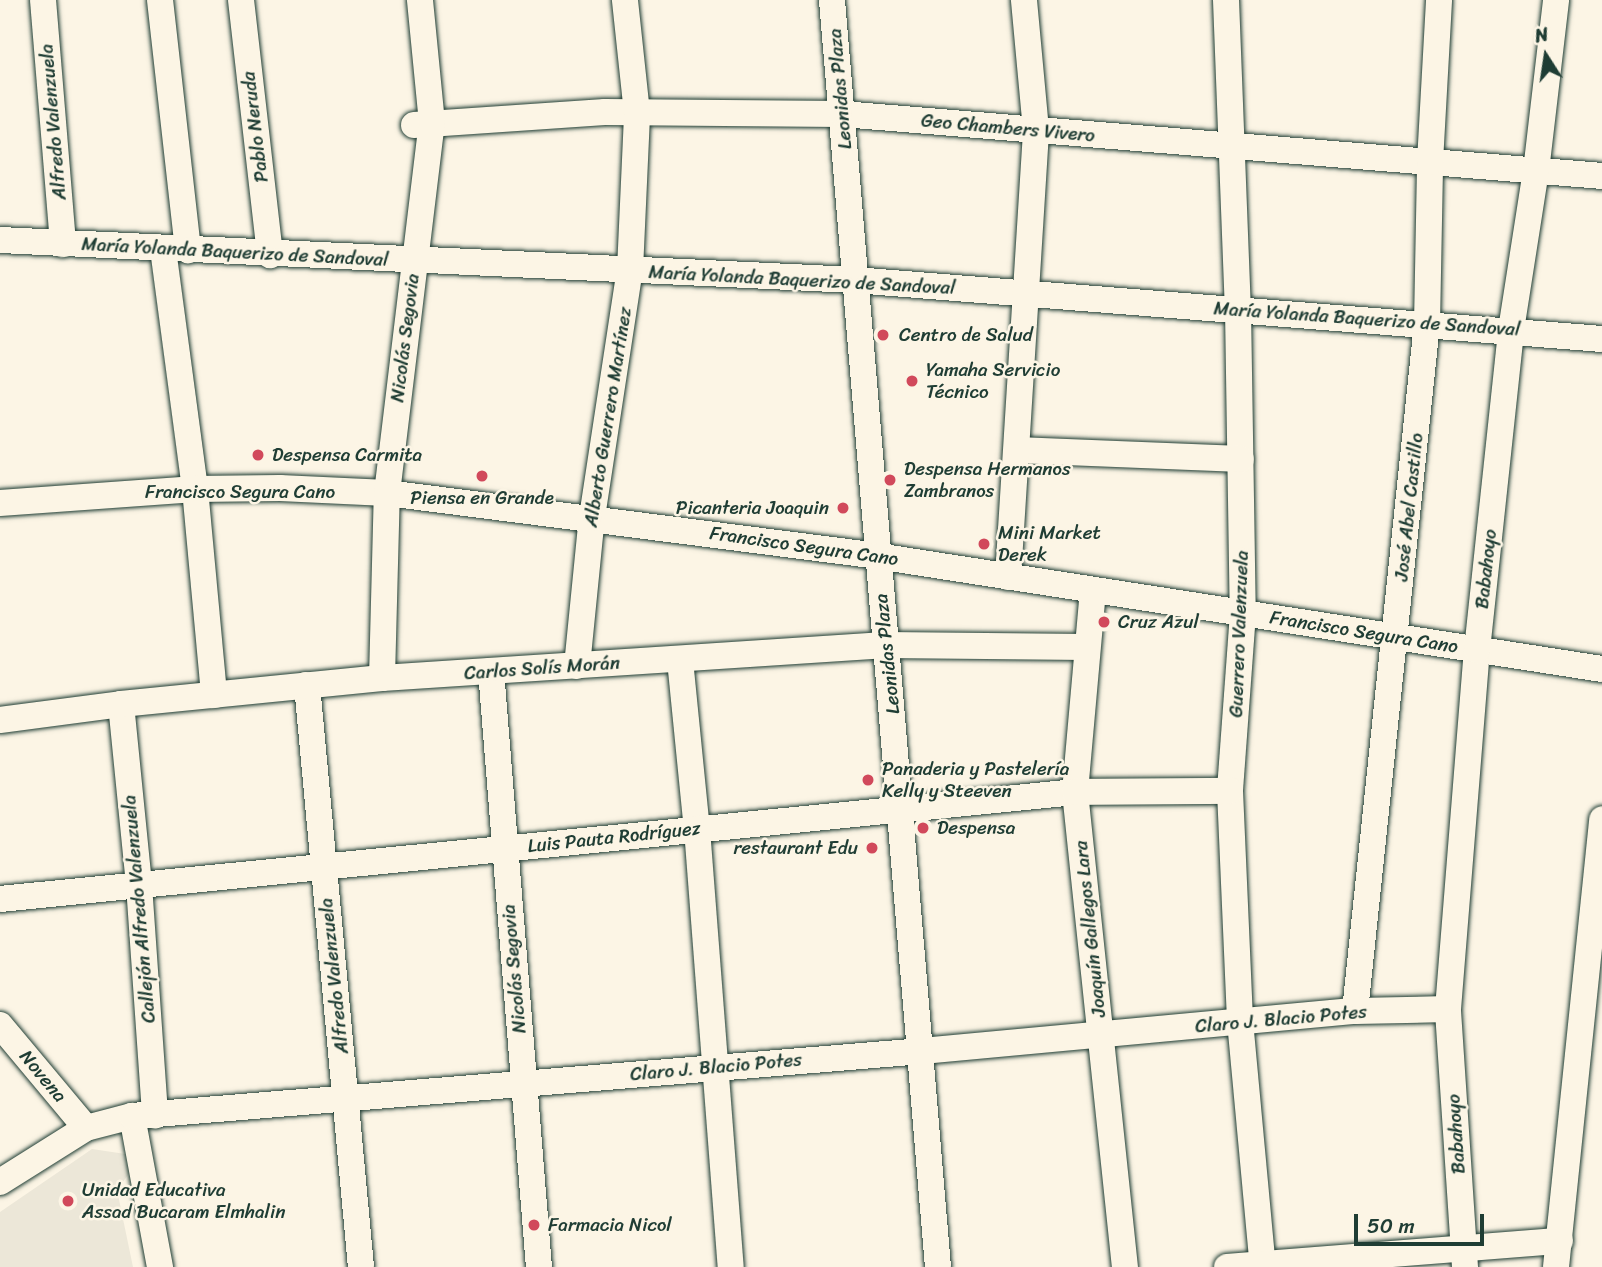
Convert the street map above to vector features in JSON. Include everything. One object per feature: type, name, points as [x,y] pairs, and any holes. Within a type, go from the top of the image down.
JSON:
[{"type":"street","name":"Alfredo Valenzuela","points":[[43,0],[63,244]]},
{"type":"street","points":[[160,0],[176,250],[214,695]]},
{"type":"street","name":"Pablo Neruda","points":[[241,0],[270,255]]},
{"type":"street","name":"Nicolás Segovia","points":[[382,678],[387,493],[414,261],[423,124],[420,0]]},
{"type":"street","name":"Alberto Guerrero Martínez","points":[[577,666],[592,517],[630,271],[637,113],[625,0]]},
{"type":"street","name":"Leonidas Plaza","points":[[832,0],[877,556],[902,809],[938,1267]]},
{"type":"street","points":[[1008,577],[1036,130],[1024,0]]},
{"type":"street","name":"Guerrero Valenzuela","points":[[1226,0],[1238,309],[1243,613],[1230,791],[1240,1021],[1263,1265]]},
{"type":"street","name":"José Abel Castillo","points":[[1356,1011],[1427,324],[1430,162],[1439,0]]},
{"type":"street","name":"Babahoyo","points":[[1465,1258],[1448,1009],[1477,650],[1511,330],[1536,171],[1556,0]]},
{"type":"street","name":"Geo Chambers Vivero","points":[[423,124],[637,113],[842,114],[1602,176]]},
{"type":"street","name":"María Yolanda Baquerizo de Sandoval","points":[[0,240],[270,255],[854,280],[1602,339]]},
{"type":"street","points":[[1017,450],[1241,458]]},
{"type":"street","name":"Francisco Segura Cano","points":[[0,503],[195,489],[281,488],[387,493],[592,517],[877,556],[1602,669]]},
{"type":"street","name":"Joaquín Gallegos Lara","points":[[1093,590],[1075,792],[1125,1267]]},
{"type":"street","name":"Carlos Solís Morán","points":[[0,720],[121,704],[382,678],[886,645],[1086,647]]},
{"type":"street","points":[[680,660],[697,829],[731,1267]]},
{"type":"street","name":"Nicolás Segovia","points":[[491,671],[539,1267]]},
{"type":"street","name":"Alfredo Valenzuela","points":[[307,685],[361,1267]]},
{"type":"street","name":"Callejón Alfredo Valenzuela","points":[[121,704],[139,885],[144,1116],[160,1267]]},
{"type":"street","name":"Luis Pauta Rodríguez","points":[[0,899],[1075,792],[1230,791]]},
{"type":"street","points":[[1227,1267],[1558,1254],[1597,925],[1602,819]]},
{"type":"street","name":"Claro J. Blacio Potes","points":[[0,1182],[86,1128],[144,1116],[716,1066],[922,1051],[1356,1011],[1448,1009]]},
{"type":"street","name":"Novena","points":[[0,1025],[86,1128]]},
{"type":"shaded area","name":"Unidad Educativa Assad Bucaram Elmhalin","points":[[92,1149],[132,1155],[133,1168],[117,1190],[133,1267],[0,1267],[0,1212]]},
{"type":"place","name":"Centro de Salud","points":[[883,335]]},
{"type":"place","name":"Yamaha Servicio Técnico","points":[[912,381]]},
{"type":"place","name":"Despensa Carmita","points":[[258,455]]},
{"type":"place","name":"Piensa en Grande","points":[[482,476]]},
{"type":"place","name":"Despensa Hermanos Zambranos","points":[[890,480]]},
{"type":"place","name":"Picanteria Joaquin","points":[[843,508]]},
{"type":"place","name":"Mini Market Derek","points":[[984,544]]},
{"type":"place","name":"Cruz Azul","points":[[1104,622]]},
{"type":"place","name":"Panaderia y Pastelería Kelly y Steeven","points":[[868,780]]},
{"type":"place","name":"Despensa","points":[[923,828]]},
{"type":"place","name":"restaurant Edu","points":[[872,848]]},
{"type":"place","name":"Unidad Educativa Assad Bucaram Elmhalin","points":[[68,1201]]},
{"type":"place","name":"Farmacia Nicol","points":[[534,1225]]}]
